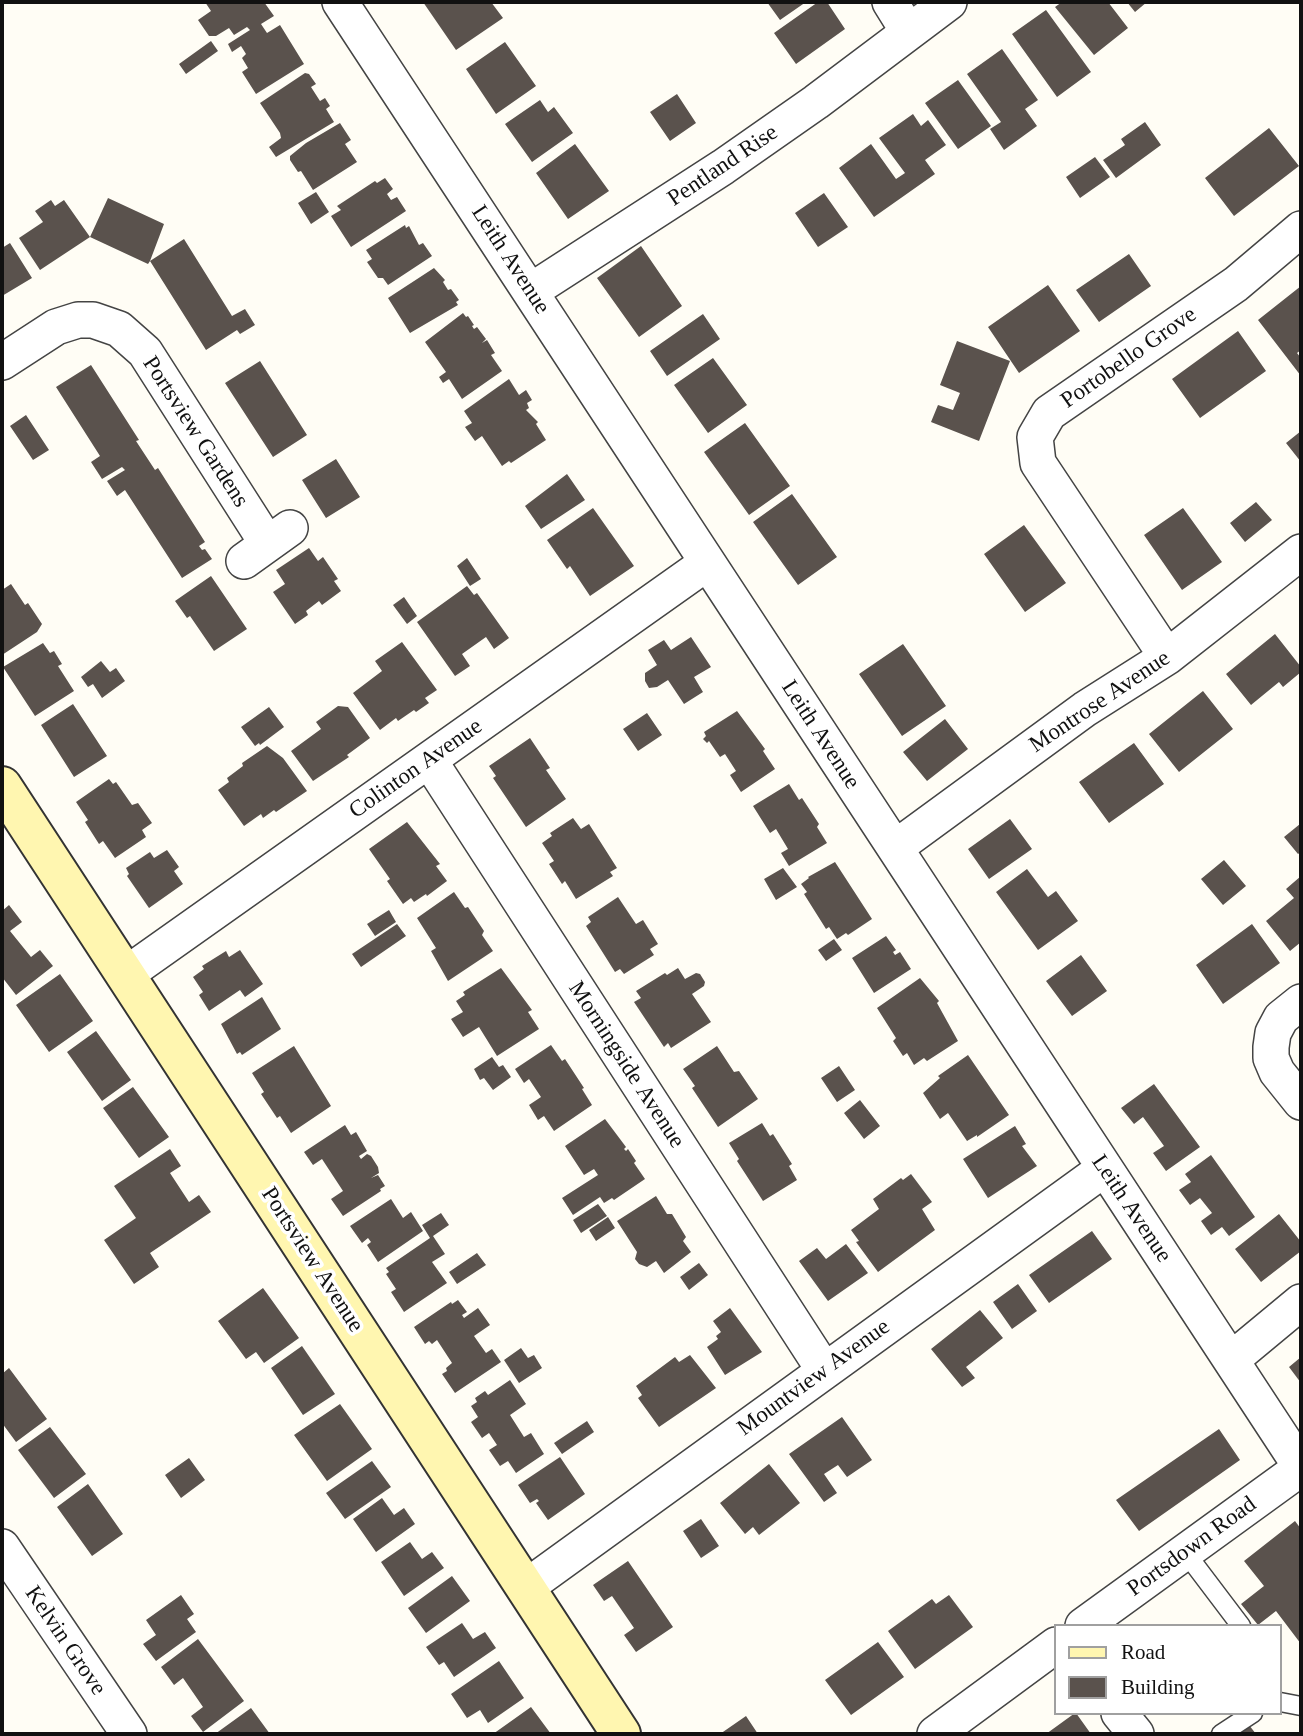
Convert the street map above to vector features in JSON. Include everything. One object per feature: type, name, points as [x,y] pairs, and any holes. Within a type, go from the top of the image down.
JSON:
[{"type":"street","name":"Leith Avenue","points":[[340,2],[1301,1468]]},
{"type":"street","points":[[890,2],[908,32]]},
{"type":"street","name":"Pentland Rise","points":[[531,291],[723,167],[816,102],[949,2]]},
{"type":"street","name":"Portobello Grove","points":[[1167,657],[1038,463],[1035,437],[1049,413],[1236,284],[1301,229]]},
{"type":"street","name":"Portsview Gardens","points":[[2,362],[56,327],[78,320],[93,320],[119,329],[145,352],[267,544]]},
{"type":"street","name":"Montrose Avenue","points":[[895,848],[1085,709],[1167,657],[1301,552]]},
{"type":"street","name":"Colinton Avenue","points":[[125,975],[707,563]]},
{"type":"street","name":"Morningside Avenue","points":[[429,760],[824,1370]]},
{"type":"street","name":"Portsview Avenue","points":[[2,786],[621,1734]]},
{"type":"street","points":[[1301,1002],[1281,1018],[1273,1032],[1271,1047],[1271,1058],[1277,1072],[1301,1102]]},
{"type":"street","name":"Mountview Avenue","points":[[525,1588],[1104,1169]]},
{"type":"street","points":[[1231,1360],[1301,1303]]},
{"type":"street","name":"Portsdown Road","points":[[1086,1624],[1301,1468]]},
{"type":"street","name":"Kelvin Grove","points":[[2,1547],[129,1734]]},
{"type":"street","points":[[935,1734],[1054,1646]]},
{"type":"street","points":[[1121,1715],[1136,1734]]},
{"type":"lane","points":[[1185,1552],[1239,1624]]},
{"type":"lane","points":[[1282,1702],[1301,1706]]},
{"type":"lane","points":[[1221,1734],[1250,1715]]},
{"type":"building","points":[[205,2],[264,2],[274,16],[261,24],[267,33],[280,25],[304,64],[256,94],[242,72],[248,68],[242,58],[246,54],[241,46],[232,52],[228,44],[250,30],[247,27],[234,35],[229,28],[216,36],[209,36],[198,20],[211,11]]},
{"type":"building","points":[[423,2],[491,2],[503,18],[456,50]]},
{"type":"building","points":[[767,2],[806,2],[780,20]]},
{"type":"building","points":[[818,2],[827,2],[845,29],[796,64],[774,33]]},
{"type":"building","points":[[1062,2],[1108,2],[1128,28],[1094,55],[1055,7]]},
{"type":"building","points":[[1127,2],[1147,2],[1135,12]]},
{"type":"building","points":[[1046,10],[1091,72],[1057,97],[1012,34]]},
{"type":"building","points":[[211,41],[218,51],[186,74],[179,64]]},
{"type":"building","points":[[505,42],[536,86],[496,114],[466,69]]},
{"type":"building","points":[[1002,49],[1038,100],[1025,109],[1037,126],[1004,150],[990,129],[1001,122],[967,74]]},
{"type":"building","points":[[305,73],[309,74],[316,84],[311,87],[320,101],[325,98],[330,106],[326,109],[334,122],[276,157],[269,147],[281,138],[280,133],[260,103]]},
{"type":"building","points":[[958,80],[991,126],[958,149],[925,103]]},
{"type":"building","points":[[677,94],[696,123],[670,141],[650,112]]},
{"type":"building","points":[[540,100],[548,112],[554,107],[573,133],[532,162],[505,124]]},
{"type":"building","points":[[913,114],[921,126],[928,120],[946,145],[925,160],[935,174],[874,217],[839,168],[871,144],[896,179],[905,173],[879,138]]},
{"type":"building","points":[[1145,122],[1161,145],[1116,178],[1103,160],[1125,145],[1121,139]]},
{"type":"building","points":[[340,123],[351,140],[345,144],[357,162],[313,190],[301,171],[298,172],[290,156]]},
{"type":"building","points":[[1269,128],[1299,166],[1234,216],[1205,178]]},
{"type":"building","points":[[575,144],[609,191],[568,219],[536,173]]},
{"type":"building","points":[[1095,157],[1110,177],[1080,198],[1066,177]]},
{"type":"building","points":[[385,178],[393,189],[387,194],[391,200],[397,197],[406,211],[351,247],[331,216],[341,210],[337,206],[375,181],[377,183]]},
{"type":"building","points":[[316,192],[329,212],[311,224],[298,203]]},
{"type":"building","points":[[824,193],[848,227],[818,247],[795,213]]},
{"type":"building","points":[[108,198],[164,224],[148,264],[90,237]]},
{"type":"building","points":[[51,200],[55,206],[64,200],[90,237],[40,270],[19,238],[43,222],[35,211]]},
{"type":"building","points":[[405,225],[406,228],[409,226],[419,245],[423,243],[432,256],[388,285],[383,278],[378,278],[367,262],[372,259],[366,250]]},
{"type":"building","points":[[184,239],[232,316],[245,309],[255,325],[240,334],[237,330],[206,350],[150,261]]},
{"type":"building","points":[[10,243],[32,278],[2,296],[2,248]]},
{"type":"building","points":[[641,246],[682,306],[639,337],[597,278]]},
{"type":"building","points":[[1129,254],[1151,286],[1099,322],[1076,290]]},
{"type":"building","points":[[434,268],[445,280],[443,282],[448,290],[451,289],[459,300],[456,302],[458,305],[410,333],[388,298]]},
{"type":"building","points":[[1048,285],[1080,331],[1019,373],[988,327]]},
{"type":"building","points":[[1301,286],[1301,350],[1297,353],[1301,358],[1301,376],[1258,320]]},
{"type":"building","points":[[463,313],[468,316],[474,329],[477,327],[486,339],[482,343],[487,340],[495,353],[491,355],[502,371],[462,399],[449,379],[443,383],[439,377],[446,372],[425,342]]},
{"type":"building","points":[[703,314],[720,339],[667,376],[650,351]]},
{"type":"building","points":[[1238,331],[1266,371],[1200,418],[1172,379]]},
{"type":"building","points":[[957,341],[1010,361],[979,441],[931,422],[938,405],[953,410],[960,393],[940,385]]},
{"type":"building","points":[[713,358],[747,405],[708,433],[674,385]]},
{"type":"building","points":[[260,361],[307,435],[273,457],[225,383]]},
{"type":"building","points":[[91,365],[139,440],[136,441],[155,470],[158,468],[205,542],[199,546],[202,550],[205,549],[212,559],[182,578],[125,490],[117,496],[107,481],[125,470],[122,467],[102,479],[91,462],[100,456],[56,387]]},
{"type":"building","points":[[509,379],[519,395],[526,390],[532,400],[527,403],[529,408],[526,410],[538,422],[536,424],[546,440],[502,466],[482,436],[475,441],[465,427],[472,423],[464,411]]},
{"type":"building","points":[[26,415],[49,450],[33,460],[10,426]]},
{"type":"building","points":[[745,423],[790,486],[749,515],[704,452]]},
{"type":"building","points":[[1301,431],[1301,462],[1286,443]]},
{"type":"building","points":[[336,459],[360,497],[326,518],[302,480]]},
{"type":"building","points":[[567,474],[585,500],[541,529],[525,506]]},
{"type":"building","points":[[792,494],[837,557],[798,585],[753,522]]},
{"type":"building","points":[[1256,502],[1272,520],[1245,542],[1230,523]]},
{"type":"building","points":[[593,508],[634,566],[590,596],[570,566],[567,569],[547,540]]},
{"type":"building","points":[[1183,508],[1222,562],[1182,590],[1144,535]]},
{"type":"building","points":[[1024,525],[1066,583],[1025,612],[984,554]]},
{"type":"building","points":[[309,548],[318,561],[323,557],[338,579],[334,581],[341,591],[322,605],[319,601],[306,611],[308,615],[295,624],[273,592],[285,584],[276,570]]},
{"type":"building","points":[[467,558],[481,579],[470,586],[457,566]]},
{"type":"building","points":[[211,576],[247,629],[214,651],[190,616],[187,618],[175,601]]},
{"type":"building","points":[[11,584],[42,624],[37,632],[2,655],[2,590]]},
{"type":"building","points":[[467,586],[474,595],[477,593],[509,638],[494,649],[486,637],[462,654],[470,666],[455,676],[417,622]]},
{"type":"building","points":[[404,597],[417,616],[407,624],[393,605]]},
{"type":"building","points":[[1275,634],[1301,667],[1301,672],[1283,687],[1279,682],[1251,705],[1226,674]]},
{"type":"building","points":[[691,637],[711,667],[694,677],[703,692],[684,704],[668,680],[657,687],[649,688],[645,673],[657,665],[648,650],[664,640],[671,650]]},
{"type":"building","points":[[402,642],[437,690],[425,698],[429,703],[398,721],[396,718],[380,730],[353,693],[382,671],[375,661]]},
{"type":"building","points":[[43,643],[50,653],[54,651],[62,664],[58,666],[74,691],[35,716],[3,667]]},
{"type":"building","points":[[903,644],[946,706],[902,736],[859,674]]},
{"type":"building","points":[[101,661],[110,672],[116,668],[125,681],[102,698],[93,684],[88,687],[81,677]]},
{"type":"building","points":[[1203,691],[1233,729],[1179,772],[1149,734]]},
{"type":"building","points":[[73,704],[107,756],[74,777],[41,725]]},
{"type":"building","points":[[338,706],[348,707],[370,738],[347,755],[349,757],[313,781],[291,751],[321,729],[316,722]]},
{"type":"building","points":[[269,707],[284,727],[255,746],[241,727]]},
{"type":"building","points":[[737,711],[765,749],[763,751],[775,769],[741,792],[730,775],[736,771],[725,754],[720,757],[709,741],[707,743],[703,739],[706,736],[704,732]]},
{"type":"building","points":[[647,713],[662,735],[638,751],[623,729]]},
{"type":"building","points":[[945,719],[968,749],[927,781],[903,752]]},
{"type":"building","points":[[530,738],[550,768],[546,770],[566,799],[526,827],[493,778],[496,776],[489,766]]},
{"type":"building","points":[[1134,743],[1164,784],[1109,823],[1079,782]]},
{"type":"building","points":[[267,746],[283,758],[307,791],[276,812],[274,810],[263,818],[261,814],[244,826],[218,790],[229,782],[227,778],[243,766],[242,763]]},
{"type":"building","points":[[109,779],[113,784],[116,782],[132,805],[138,803],[152,823],[142,830],[146,837],[115,858],[103,841],[99,844],[76,802]]},
{"type":"building","points":[[789,784],[819,824],[817,827],[827,843],[789,866],[781,853],[788,849],[776,829],[770,833],[753,806]]},
{"type":"building","points":[[573,818],[581,829],[589,824],[617,868],[610,872],[613,876],[576,899],[565,881],[562,884],[549,864],[554,861],[542,843],[552,836],[550,833]]},
{"type":"building","points":[[1010,819],[1032,849],[989,879],[968,849]]},
{"type":"building","points":[[407,822],[440,864],[436,866],[447,881],[427,896],[426,894],[414,902],[411,898],[403,904],[369,849]]},
{"type":"building","points":[[1300,824],[1301,852],[1298,854],[1284,837]]},
{"type":"building","points":[[167,850],[179,867],[174,871],[183,884],[149,908],[127,876],[129,874],[126,868],[150,852],[154,858]]},
{"type":"building","points":[[1224,860],[1246,886],[1223,905],[1201,879]]},
{"type":"building","points":[[835,862],[872,919],[837,939],[829,927],[826,929],[804,894],[807,892],[801,884]]},
{"type":"building","points":[[783,868],[797,887],[776,900],[764,879]]},
{"type":"building","points":[[1027,869],[1048,897],[1056,891],[1078,921],[1038,950],[996,892]]},
{"type":"building","points":[[1301,876],[1301,942],[1290,951],[1266,921],[1294,898],[1286,889]]},
{"type":"building","points":[[454,892],[484,931],[482,935],[493,951],[448,981],[431,951],[436,948],[417,918]]},
{"type":"building","points":[[618,897],[636,924],[643,920],[658,944],[650,949],[654,955],[624,974],[620,969],[615,972],[586,926],[591,922],[588,917]]},
{"type":"building","points":[[9,905],[22,922],[10,931],[31,957],[40,950],[53,966],[16,995],[2,977],[2,911]]},
{"type":"building","points":[[389,910],[396,922],[375,936],[367,924]]},
{"type":"building","points":[[397,924],[406,936],[361,967],[352,954]]},
{"type":"building","points":[[1252,924],[1280,963],[1223,1004],[1196,965]]},
{"type":"building","points":[[886,936],[896,950],[893,952],[895,955],[900,952],[911,969],[874,993],[852,958]]},
{"type":"building","points":[[834,939],[842,950],[826,961],[818,950]]},
{"type":"building","points":[[240,950],[263,984],[245,997],[240,990],[209,1011],[199,995],[203,992],[193,977],[204,969],[202,966],[226,951],[229,957]]},
{"type":"building","points":[[1081,955],[1107,991],[1072,1016],[1046,981]]},
{"type":"building","points":[[501,968],[532,1010],[528,1012],[539,1029],[497,1056],[479,1027],[463,1037],[451,1019],[463,1012],[456,1001],[465,995],[463,992]]},
{"type":"building","points":[[678,968],[685,979],[696,973],[700,974],[705,982],[704,986],[692,994],[711,1022],[671,1048],[668,1043],[664,1047],[634,1002],[641,998],[636,991]]},
{"type":"building","points":[[60,974],[93,1021],[49,1052],[16,1005]]},
{"type":"building","points":[[920,978],[939,1001],[937,1003],[958,1041],[927,1061],[924,1058],[914,1065],[907,1053],[903,1056],[893,1041],[896,1038],[877,1008]]},
{"type":"building","points":[[262,997],[281,1029],[242,1055],[240,1052],[237,1054],[221,1024]]},
{"type":"building","points":[[96,1031],[131,1080],[102,1101],[67,1052]]},
{"type":"building","points":[[551,1045],[562,1061],[565,1059],[592,1105],[554,1131],[544,1116],[538,1120],[529,1105],[541,1097],[529,1079],[524,1083],[515,1069]]},
{"type":"building","points":[[294,1046],[331,1106],[291,1133],[261,1094],[264,1092],[252,1073]]},
{"type":"building","points":[[717,1046],[734,1072],[739,1071],[758,1099],[718,1127],[692,1088],[695,1086],[683,1069]]},
{"type":"building","points":[[968,1055],[1009,1115],[967,1141],[948,1113],[940,1119],[923,1093],[940,1078],[938,1076]]},
{"type":"building","points":[[492,1057],[499,1067],[503,1065],[511,1077],[493,1090],[484,1078],[480,1080],[474,1069]]},
{"type":"building","points":[[839,1066],[855,1090],[837,1102],[821,1078]]},
{"type":"building","points":[[1154,1084],[1200,1147],[1166,1171],[1153,1153],[1164,1146],[1143,1117],[1134,1124],[1121,1108]]},
{"type":"building","points":[[133,1087],[169,1137],[139,1158],[103,1108]]},
{"type":"building","points":[[860,1100],[880,1126],[864,1139],[844,1113]]},
{"type":"building","points":[[605,1119],[626,1147],[624,1149],[628,1149],[636,1161],[634,1163],[645,1179],[614,1200],[612,1198],[604,1203],[600,1197],[573,1215],[562,1198],[598,1175],[594,1169],[584,1175],[565,1146]]},
{"type":"building","points":[[762,1123],[770,1136],[773,1134],[792,1164],[789,1166],[797,1180],[763,1201],[737,1161],[739,1159],[729,1143]]},
{"type":"building","points":[[345,1125],[351,1135],[356,1132],[367,1151],[359,1156],[361,1159],[367,1154],[378,1167],[379,1173],[371,1178],[378,1175],[385,1186],[343,1216],[331,1199],[343,1191],[322,1159],[313,1165],[304,1152]]},
{"type":"building","points":[[1015,1126],[1026,1144],[1022,1146],[1037,1166],[988,1198],[963,1159]]},
{"type":"building","points":[[170,1149],[181,1166],[170,1173],[189,1202],[199,1195],[211,1212],[150,1253],[159,1267],[134,1284],[104,1240],[136,1218],[114,1186]]},
{"type":"building","points":[[1211,1155],[1255,1217],[1229,1236],[1222,1227],[1211,1235],[1201,1221],[1212,1213],[1200,1198],[1190,1205],[1179,1190],[1191,1182],[1185,1174]]},
{"type":"building","points":[[911,1174],[932,1202],[922,1209],[935,1230],[878,1272],[856,1242],[859,1241],[851,1230],[879,1209],[873,1199],[901,1178],[903,1180]]},
{"type":"building","points":[[656,1196],[667,1214],[672,1214],[686,1237],[683,1241],[691,1252],[664,1273],[656,1261],[647,1267],[639,1264],[635,1259],[637,1252],[617,1221]]},
{"type":"building","points":[[391,1199],[403,1218],[411,1212],[423,1231],[378,1262],[367,1245],[371,1242],[368,1238],[362,1243],[350,1226]]},
{"type":"building","points":[[598,1204],[607,1216],[581,1233],[573,1220]]},
{"type":"building","points":[[441,1213],[449,1225],[433,1236],[445,1254],[432,1262],[447,1283],[404,1312],[391,1292],[396,1289],[386,1274],[389,1272],[386,1268],[430,1238],[422,1225]]},
{"type":"building","points":[[1279,1214],[1301,1242],[1301,1251],[1261,1282],[1235,1249]]},
{"type":"building","points":[[608,1217],[615,1228],[596,1241],[589,1230]]},
{"type":"building","points":[[1092,1231],[1112,1259],[1049,1303],[1029,1275]]},
{"type":"building","points":[[846,1244],[868,1273],[828,1301],[799,1261],[817,1248],[826,1259]]},
{"type":"building","points":[[477,1253],[486,1265],[457,1284],[449,1272]]},
{"type":"building","points":[[699,1263],[708,1275],[689,1290],[680,1277]]},
{"type":"building","points":[[1018,1284],[1037,1311],[1012,1329],[993,1302]]},
{"type":"building","points":[[263,1288],[299,1338],[264,1363],[256,1352],[246,1359],[218,1321]]},
{"type":"building","points":[[458,1300],[467,1312],[462,1315],[464,1318],[478,1308],[490,1325],[474,1336],[486,1353],[492,1349],[501,1362],[455,1393],[442,1374],[452,1363],[437,1340],[432,1344],[429,1341],[425,1344],[414,1327]]},
{"type":"building","points":[[730,1308],[762,1352],[725,1375],[707,1347],[718,1339],[716,1336],[721,1332],[713,1321]]},
{"type":"building","points":[[980,1310],[1003,1338],[966,1367],[975,1378],[962,1387],[931,1349]]},
{"type":"building","points":[[302,1346],[335,1394],[303,1415],[271,1368]]},
{"type":"building","points":[[521,1348],[528,1358],[534,1355],[542,1368],[519,1383],[504,1360]]},
{"type":"building","points":[[690,1355],[716,1388],[659,1427],[638,1398],[642,1395],[636,1386],[675,1357],[679,1362]]},
{"type":"building","points":[[1301,1357],[1301,1383],[1289,1367]]},
{"type":"building","points":[[9,1368],[47,1419],[16,1442],[2,1423],[2,1374]]},
{"type":"building","points":[[510,1380],[526,1404],[510,1415],[524,1437],[531,1433],[544,1454],[516,1473],[508,1461],[500,1466],[489,1450],[497,1445],[489,1433],[482,1438],[471,1422],[478,1417],[471,1406],[477,1402],[475,1398],[485,1391],[488,1395]]},
{"type":"building","points":[[340,1404],[372,1449],[327,1481],[294,1435]]},
{"type":"building","points":[[842,1417],[872,1460],[847,1477],[838,1465],[824,1474],[837,1493],[824,1502],[789,1454]]},
{"type":"building","points":[[587,1421],[594,1432],[562,1454],[554,1443]]},
{"type":"building","points":[[50,1427],[86,1474],[54,1498],[18,1450]]},
{"type":"building","points":[[1219,1429],[1240,1460],[1139,1531],[1116,1500]]},
{"type":"building","points":[[560,1457],[585,1494],[548,1520],[536,1503],[539,1501],[537,1499],[530,1503],[518,1485]]},
{"type":"building","points":[[189,1458],[205,1480],[181,1498],[165,1475]]},
{"type":"building","points":[[372,1461],[391,1487],[345,1519],[326,1493]]},
{"type":"building","points":[[769,1464],[800,1503],[759,1535],[753,1527],[745,1534],[720,1503]]},
{"type":"building","points":[[88,1484],[123,1534],[92,1556],[57,1507]]},
{"type":"building","points":[[382,1498],[394,1515],[404,1508],[415,1524],[376,1552],[353,1519]]},
{"type":"building","points":[[701,1519],[719,1546],[701,1558],[683,1531]]},
{"type":"building","points":[[1295,1521],[1301,1529],[1301,1644],[1276,1611],[1257,1624],[1241,1604],[1264,1586],[1244,1561]]},
{"type":"building","points":[[410,1542],[422,1559],[432,1552],[444,1568],[404,1596],[381,1562]]},
{"type":"building","points":[[628,1561],[673,1627],[636,1652],[624,1635],[634,1628],[612,1596],[604,1601],[593,1585]]},
{"type":"building","points":[[452,1576],[470,1601],[426,1633],[408,1608]]},
{"type":"building","points":[[181,1595],[194,1614],[187,1619],[196,1632],[156,1661],[143,1644],[156,1635],[146,1620]]},
{"type":"building","points":[[949,1595],[973,1627],[915,1669],[888,1631],[932,1599],[936,1604]]},
{"type":"building","points":[[462,1623],[473,1639],[485,1632],[496,1648],[454,1677],[444,1662],[439,1665],[426,1647]]},
{"type":"building","points":[[198,1639],[244,1701],[203,1732],[191,1716],[203,1707],[183,1678],[174,1685],[161,1667]]},
{"type":"building","points":[[878,1642],[904,1677],[851,1715],[825,1680]]},
{"type":"building","points":[[499,1661],[524,1698],[488,1723],[480,1710],[467,1718],[451,1694]]},
{"type":"building","points":[[531,1707],[551,1734],[493,1734]]},
{"type":"building","points":[[251,1708],[270,1734],[215,1734]]},
{"type":"building","points":[[1072,1715],[1077,1715],[1091,1734],[1046,1734]]},
{"type":"building","points":[[746,1716],[758,1734],[720,1734]]},
{"type":"building","points":[[1249,1725],[1256,1734],[1237,1734]]}]
